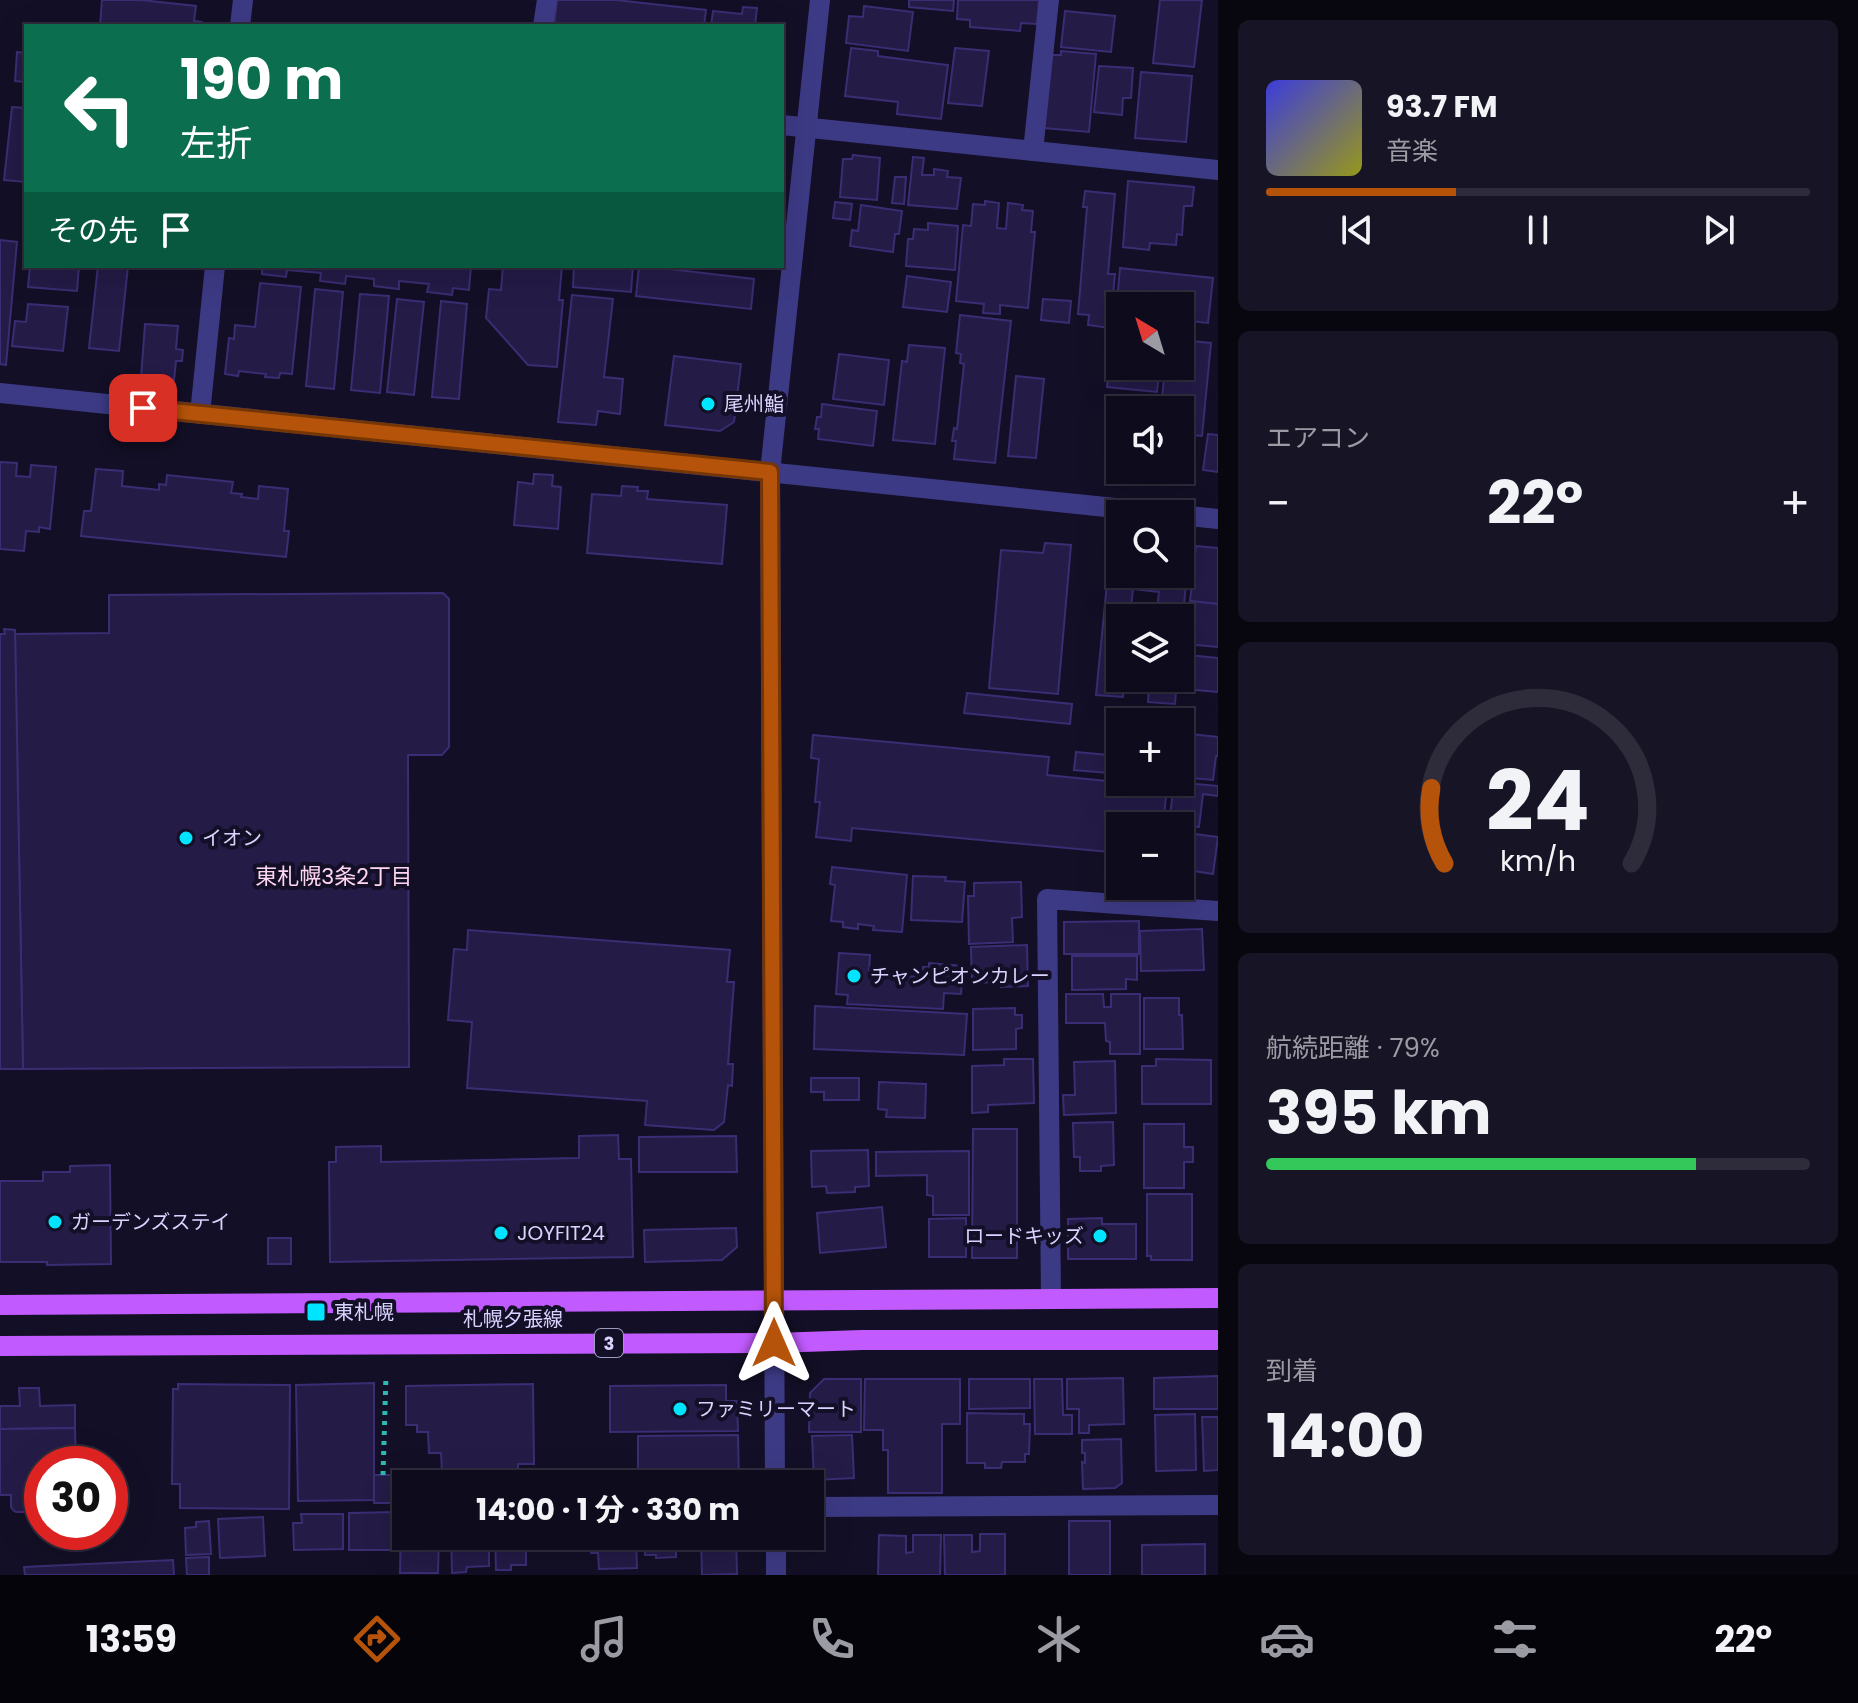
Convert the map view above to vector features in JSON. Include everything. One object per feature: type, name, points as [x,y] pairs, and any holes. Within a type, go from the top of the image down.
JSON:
[{"type":"main road","name":"札幌夕張線","points":[[0,1305],[1218,1298]]},
{"type":"main road","name":"札幌夕張線","points":[[0,1346],[1218,1340]]},
{"type":"street","points":[[240,24],[243,0]]},
{"type":"street","points":[[543,24],[547,0]]},
{"type":"street","points":[[775,1470],[770,472],[820,0]]},
{"type":"street","points":[[1033,151],[1049,0]]},
{"type":"street","points":[[784,125],[1218,170]]},
{"type":"street","points":[[200,414],[215,268]]},
{"type":"street","points":[[0,393],[1106,507]]},
{"type":"street","points":[[1194,516],[1218,519]]},
{"type":"street","points":[[1051,1299],[1047,899],[1218,911]]},
{"type":"street","points":[[824,1507],[1218,1505]]},
{"type":"street","points":[[776,1550],[776,1575]]},
{"type":"path","points":[[383,1475],[386,1375]]},
{"type":"building","points":[[102,0],[141,0],[196,6],[194,21],[202,22],[202,24],[100,24]]},
{"type":"building","points":[[557,0],[616,0],[706,10],[704,24],[554,24]]},
{"type":"building","points":[[909,0],[954,0],[953,11],[909,7]]},
{"type":"building","points":[[958,0],[1039,0],[1037,24],[1021,23],[1020,31],[970,27],[970,20],[957,19]]},
{"type":"building","points":[[1160,0],[1202,0],[1194,67],[1153,63]]},
{"type":"building","points":[[864,6],[913,12],[908,51],[846,43],[849,16],[863,17]]},
{"type":"building","points":[[743,7],[757,8],[755,24],[711,24],[713,11],[742,14]]},
{"type":"building","points":[[1065,11],[1115,16],[1111,52],[1061,47]]},
{"type":"building","points":[[851,48],[878,51],[878,56],[948,65],[941,119],[897,114],[898,102],[845,96]]},
{"type":"building","points":[[955,48],[989,51],[982,106],[948,103]]},
{"type":"building","points":[[1061,51],[1096,54],[1089,132],[1044,128],[1051,55],[1061,55]]},
{"type":"building","points":[[17,52],[24,53],[24,82],[15,81]]},
{"type":"building","points":[[1099,66],[1133,68],[1131,98],[1123,98],[1122,115],[1094,112]]},
{"type":"building","points":[[1141,72],[1192,76],[1186,142],[1135,138]]},
{"type":"building","points":[[12,107],[24,108],[24,182],[4,180]]},
{"type":"building","points":[[853,155],[880,158],[877,200],[840,197],[843,159],[852,159]]},
{"type":"building","points":[[913,157],[924,158],[922,175],[934,175],[934,169],[948,171],[947,177],[961,178],[957,209],[908,205]]},
{"type":"building","points":[[895,177],[906,177],[904,204],[892,203]]},
{"type":"building","points":[[1128,181],[1194,187],[1192,206],[1184,206],[1182,235],[1177,234],[1176,245],[1150,243],[1149,250],[1123,247]]},
{"type":"building","points":[[1085,191],[1115,194],[1108,274],[1115,274],[1113,292],[1106,292],[1106,327],[1088,325],[1089,315],[1078,314],[1087,207],[1083,207]]},
{"type":"building","points":[[985,201],[999,203],[997,228],[1006,229],[1008,203],[1023,205],[1022,210],[1033,211],[1031,232],[1035,232],[1028,308],[1000,305],[1000,314],[983,313],[984,304],[956,301],[963,225],[971,226],[973,204],[985,205]]},
{"type":"building","points":[[835,202],[852,204],[850,220],[833,218]]},
{"type":"building","points":[[861,205],[902,211],[893,252],[850,246],[852,230],[858,231]]},
{"type":"building","points":[[928,223],[958,226],[955,270],[906,266],[908,239],[913,239],[914,229],[928,230]]},
{"type":"building","points":[[0,240],[17,242],[6,365],[0,364]]},
{"type":"building","points":[[30,268],[79,268],[77,291],[28,287]]},
{"type":"building","points":[[98,268],[128,268],[119,351],[89,348]]},
{"type":"building","points":[[262,268],[471,268],[469,290],[453,288],[452,295],[427,292],[429,284],[399,281],[399,289],[374,286],[374,279],[346,276],[345,284],[320,281],[321,273],[287,270],[286,277],[262,274]]},
{"type":"building","points":[[503,268],[562,268],[559,300],[563,300],[557,367],[528,365],[486,318],[489,289],[501,290]]},
{"type":"building","points":[[574,268],[633,268],[631,292],[573,287]]},
{"type":"building","points":[[639,268],[669,268],[754,279],[751,309],[636,296]]},
{"type":"building","points":[[1120,268],[1213,278],[1208,323],[1194,322],[1194,292],[1118,292]]},
{"type":"building","points":[[907,276],[951,282],[947,312],[903,307]]},
{"type":"building","points":[[260,283],[301,287],[292,374],[280,373],[279,378],[239,371],[238,376],[225,374],[229,338],[234,339],[235,325],[255,327]]},
{"type":"building","points":[[315,289],[343,292],[334,389],[306,386]]},
{"type":"building","points":[[360,294],[389,296],[380,393],[351,390]]},
{"type":"building","points":[[572,295],[613,299],[604,377],[623,379],[620,414],[598,411],[596,425],[558,422]]},
{"type":"building","points":[[397,299],[424,302],[414,395],[387,392]]},
{"type":"building","points":[[1043,299],[1071,301],[1069,323],[1041,320]]},
{"type":"building","points":[[441,301],[467,304],[459,399],[432,397]]},
{"type":"building","points":[[28,304],[68,307],[63,351],[12,346],[15,321],[26,322]]},
{"type":"building","points":[[960,315],[1011,321],[995,463],[954,459],[956,441],[952,441],[954,428],[957,429],[964,364],[960,363],[961,354],[956,353]]},
{"type":"building","points":[[145,324],[178,326],[176,349],[183,350],[182,361],[176,361],[174,380],[141,378]]},
{"type":"building","points":[[1194,341],[1211,343],[1202,436],[1194,435],[1194,396],[1162,396],[1164,380],[1194,380]]},
{"type":"building","points":[[909,345],[945,348],[935,444],[893,440],[902,361],[907,362]]},
{"type":"building","points":[[839,354],[889,360],[884,405],[833,399]]},
{"type":"building","points":[[674,356],[741,364],[734,422],[720,431],[665,425]]},
{"type":"building","points":[[1016,376],[1044,379],[1036,458],[1008,456]]},
{"type":"building","points":[[1108,380],[1158,380],[1157,392],[1107,387]]},
{"type":"building","points":[[822,404],[877,411],[873,446],[818,439],[819,429],[815,429],[817,417],[821,417]]},
{"type":"building","points":[[1208,434],[1218,435],[1218,472],[1203,470]]},
{"type":"building","points":[[0,462],[17,463],[16,476],[30,477],[31,465],[56,467],[50,529],[39,527],[39,532],[26,531],[24,551],[0,549]]},
{"type":"building","points":[[96,469],[123,471],[122,486],[159,490],[159,484],[166,485],[167,475],[233,482],[231,493],[258,499],[259,486],[288,489],[284,531],[289,531],[286,557],[81,536],[84,511],[91,511]]},
{"type":"building","points":[[534,474],[553,475],[552,486],[561,487],[558,529],[514,525],[518,482],[533,484]]},
{"type":"building","points":[[622,486],[648,491],[647,499],[727,505],[722,564],[587,553],[592,494],[621,496]]},
{"type":"building","points":[[1045,543],[1071,545],[1058,694],[989,688],[1001,550],[1043,553]]},
{"type":"building","points":[[1196,546],[1218,548],[1218,604],[1190,601],[1191,588],[1194,588]]},
{"type":"building","points":[[1107,588],[1186,588],[1184,604],[1158,604],[1159,592],[1133,589],[1131,604],[1106,604],[1106,692],[1123,692],[1123,697],[1096,695]]},
{"type":"building","points":[[443,593],[449,599],[449,747],[442,755],[408,755],[409,1067],[23,1069],[15,634],[109,633],[109,595]]},
{"type":"building","points":[[1190,601],[1218,604],[1218,647],[1194,645],[1194,604],[1190,604]]},
{"type":"building","points":[[4,629],[15,630],[23,1069],[0,1069],[0,634],[5,634]]},
{"type":"building","points":[[1194,656],[1218,658],[1218,692],[1194,690]]},
{"type":"building","points":[[1149,692],[1176,692],[1175,704],[1148,702]]},
{"type":"building","points":[[967,693],[1072,704],[1070,724],[964,713]]},
{"type":"building","points":[[1194,734],[1218,737],[1213,780],[1194,778]]},
{"type":"building","points":[[813,735],[1049,757],[1047,775],[1106,781],[1106,796],[1166,796],[1164,812],[1106,812],[1106,852],[852,828],[851,841],[816,837],[820,802],[815,802],[819,759],[811,758]]},
{"type":"building","points":[[1076,752],[1106,755],[1106,773],[1074,770]]},
{"type":"building","points":[[1194,784],[1218,786],[1218,796],[1203,794],[1199,827],[1194,826],[1194,812],[1170,812],[1172,796],[1194,796]]},
{"type":"building","points":[[1194,834],[1218,837],[1213,874],[1194,871]]},
{"type":"building","points":[[832,867],[907,875],[902,932],[873,930],[874,926],[858,924],[858,929],[843,927],[843,922],[831,921],[835,885],[830,884]]},
{"type":"building","points":[[913,876],[946,877],[945,881],[965,882],[962,922],[911,920]]},
{"type":"building","points":[[1021,882],[1022,917],[1012,918],[1013,942],[969,944],[968,896],[974,896],[974,883]]},
{"type":"building","points":[[1139,921],[1139,954],[1064,954],[1064,922]]},
{"type":"building","points":[[1202,929],[1204,970],[1141,971],[1140,931]]},
{"type":"building","points":[[468,930],[730,950],[727,982],[734,982],[728,1064],[733,1064],[724,1122],[714,1130],[645,1125],[647,1101],[467,1088],[472,1022],[448,1020],[454,949],[467,950]]},
{"type":"building","points":[[1027,945],[1028,986],[1001,987],[1001,982],[972,983],[971,947]]},
{"type":"building","points":[[839,953],[870,955],[869,974],[923,977],[923,967],[929,967],[929,963],[963,966],[961,994],[944,993],[943,1009],[847,1004],[848,995],[836,994]]},
{"type":"building","points":[[1072,956],[1137,956],[1137,980],[1126,979],[1126,989],[1072,990]]},
{"type":"building","points":[[1066,994],[1103,994],[1104,1007],[1111,1007],[1111,994],[1140,994],[1140,1054],[1110,1054],[1105,1023],[1066,1023]]},
{"type":"building","points":[[1144,998],[1179,998],[1183,1049],[1144,1049]]},
{"type":"building","points":[[815,1006],[967,1014],[964,1055],[814,1049]]},
{"type":"building","points":[[1015,1008],[1015,1015],[1022,1015],[1022,1028],[1016,1029],[1016,1049],[973,1050],[973,1009]]},
{"type":"building","points":[[1004,1059],[1033,1059],[1034,1103],[988,1105],[988,1112],[972,1113],[972,1066],[1004,1065]]},
{"type":"building","points":[[1156,1059],[1211,1060],[1211,1104],[1142,1104],[1142,1066],[1156,1066]]},
{"type":"building","points":[[1115,1061],[1116,1113],[1064,1115],[1063,1095],[1075,1095],[1074,1062]]},
{"type":"building","points":[[811,1078],[859,1078],[859,1100],[824,1100],[824,1092],[811,1092]]},
{"type":"building","points":[[879,1082],[926,1084],[925,1118],[886,1117],[887,1110],[878,1109]]},
{"type":"building","points":[[1113,1122],[1114,1165],[1101,1166],[1101,1171],[1080,1171],[1080,1157],[1074,1157],[1073,1123]]},
{"type":"building","points":[[1144,1124],[1184,1124],[1184,1147],[1193,1147],[1193,1162],[1184,1162],[1184,1188],[1144,1188]]},
{"type":"building","points":[[973,1129],[1017,1129],[1017,1258],[972,1258]]},
{"type":"building","points":[[618,1135],[619,1159],[631,1159],[633,1257],[330,1262],[329,1162],[336,1162],[336,1147],[381,1146],[381,1162],[579,1158],[579,1136]]},
{"type":"building","points":[[736,1136],[737,1172],[639,1172],[639,1137]]},
{"type":"building","points":[[868,1150],[869,1186],[855,1187],[855,1192],[827,1193],[826,1186],[812,1187],[811,1151]]},
{"type":"building","points":[[969,1151],[969,1215],[933,1215],[933,1196],[927,1195],[927,1175],[876,1176],[876,1152]]},
{"type":"building","name":"ガーデンズステイ","points":[[110,1165],[111,1264],[0,1262],[0,1181],[43,1181],[43,1172],[70,1172],[70,1166]]},
{"type":"building","points":[[1147,1194],[1192,1194],[1192,1260],[1151,1260],[1151,1256],[1147,1256]]},
{"type":"building","points":[[882,1207],[886,1247],[820,1253],[817,1213]]},
{"type":"building","points":[[966,1218],[966,1257],[929,1257],[929,1219]]},
{"type":"building","points":[[1102,1218],[1102,1224],[1136,1224],[1136,1259],[1068,1259],[1068,1219]]},
{"type":"building","points":[[736,1228],[737,1247],[722,1260],[645,1262],[644,1230]]},
{"type":"building","points":[[268,1238],[291,1238],[291,1264],[268,1264]]},
{"type":"building","points":[[1218,1376],[1218,1409],[1154,1409],[1154,1378]]},
{"type":"building","points":[[1123,1378],[1124,1424],[1089,1425],[1089,1433],[1079,1433],[1079,1409],[1067,1409],[1067,1379]]},
{"type":"building","points":[[824,1379],[861,1379],[861,1432],[809,1432],[810,1393]]},
{"type":"building","points":[[865,1379],[960,1379],[960,1424],[942,1424],[942,1493],[888,1493],[888,1450],[883,1450],[883,1430],[864,1430]]},
{"type":"building","points":[[969,1379],[1030,1379],[1030,1408],[969,1409]]},
{"type":"building","points":[[1034,1379],[1062,1379],[1063,1415],[1072,1415],[1072,1434],[1035,1434]]},
{"type":"building","points":[[374,1383],[374,1500],[298,1501],[296,1385]]},
{"type":"building","points":[[178,1384],[290,1385],[289,1509],[180,1508],[180,1484],[172,1484],[173,1389],[178,1389]]},
{"type":"building","points":[[533,1384],[534,1464],[518,1464],[518,1470],[442,1470],[441,1453],[429,1453],[428,1432],[417,1432],[417,1425],[406,1425],[406,1386]]},
{"type":"building","points":[[726,1385],[726,1401],[737,1401],[738,1431],[610,1432],[610,1386]]},
{"type":"building","points":[[19,1388],[39,1388],[40,1406],[75,1405],[75,1428],[0,1429],[0,1406],[20,1406]]},
{"type":"building","points":[[967,1413],[1024,1414],[1024,1424],[1030,1424],[1029,1454],[1025,1454],[1025,1462],[1002,1462],[1001,1468],[985,1468],[985,1463],[967,1463]]},
{"type":"building","points":[[1195,1414],[1196,1470],[1156,1471],[1155,1415]]},
{"type":"building","points":[[1202,1417],[1218,1417],[1218,1470],[1204,1471]]},
{"type":"building","points":[[75,1428],[76,1446],[24,1446],[24,1512],[13,1510],[11,1495],[0,1495],[0,1429]]},
{"type":"building","points":[[738,1435],[739,1470],[638,1470],[638,1436]]},
{"type":"building","points":[[852,1435],[854,1478],[824,1480],[824,1470],[814,1470],[812,1436]]},
{"type":"building","points":[[1121,1439],[1122,1483],[1115,1488],[1083,1489],[1082,1462],[1085,1463],[1085,1453],[1082,1453],[1082,1440]]},
{"type":"building","points":[[374,1475],[391,1475],[391,1503],[374,1503]]},
{"type":"building","points":[[392,1512],[392,1550],[349,1550],[349,1513]]},
{"type":"building","points":[[301,1514],[343,1514],[343,1549],[294,1550],[293,1523],[302,1523]]},
{"type":"building","points":[[263,1517],[265,1556],[220,1558],[218,1519]]},
{"type":"building","points":[[209,1521],[211,1554],[186,1555],[185,1528],[196,1527],[196,1522]]},
{"type":"building","points":[[1069,1521],[1110,1521],[1110,1575],[1069,1575]]},
{"type":"building","points":[[980,1534],[1005,1534],[1005,1575],[945,1575],[944,1535],[972,1535],[972,1552],[980,1551]]},
{"type":"building","points":[[879,1535],[906,1536],[906,1553],[913,1552],[913,1535],[941,1535],[940,1575],[878,1575]]},
{"type":"building","points":[[1205,1544],[1205,1575],[1142,1575],[1142,1545]]},
{"type":"building","points":[[400,1550],[439,1550],[438,1573],[400,1573]]},
{"type":"building","points":[[451,1550],[489,1550],[489,1566],[467,1567],[466,1572],[452,1573]]},
{"type":"building","points":[[495,1550],[526,1550],[526,1565],[511,1565],[511,1570],[496,1570]]},
{"type":"building","points":[[591,1550],[636,1550],[637,1568],[599,1569],[598,1553],[591,1553]]},
{"type":"building","points":[[645,1550],[696,1550],[676,1551],[676,1557],[645,1555]]},
{"type":"building","points":[[701,1550],[736,1550],[737,1574],[702,1575]]},
{"type":"building","points":[[209,1557],[209,1575],[187,1575],[186,1558]]},
{"type":"building","points":[[173,1560],[174,1575],[25,1575],[24,1567]]},
{"type":"place","name":"尾州鮨","points":[[708,404]]},
{"type":"place","name":"イオン","points":[[186,838]]},
{"type":"place","name":"チャンピオンカレー","points":[[854,976]]},
{"type":"place","name":"ガーデンズステイ","points":[[55,1222]]},
{"type":"place","name":"JOYFIT24","points":[[501,1233]]},
{"type":"place","name":"ロードキッズ","points":[[1100,1236]]},
{"type":"place","name":"東札幌","points":[[316,1312]]},
{"type":"place","name":"ファミリーマート","points":[[680,1409]]},
{"type":"district","name":"東札幌3条2丁目","points":[[334,876]]},
{"type":"route","points":[[143,408],[770,472],[774,1343]]}]
